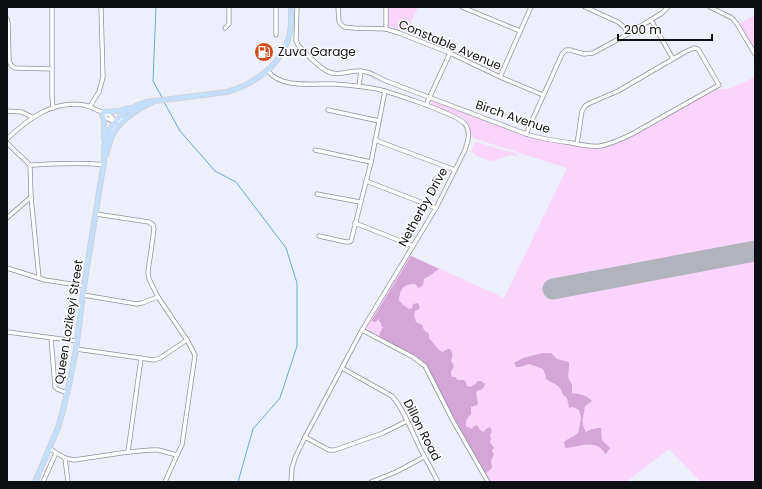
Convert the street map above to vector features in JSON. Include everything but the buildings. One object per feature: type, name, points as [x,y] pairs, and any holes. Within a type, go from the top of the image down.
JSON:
[{"type":"main road","name":"Queen Lozikeyi Street","points":[[104,163],[104,147],[107,137],[115,122],[134,106],[147,102],[212,94],[238,89],[257,79],[268,71],[282,53],[287,40],[291,26],[291,7]]},
{"type":"main road","name":"Queen Lozikeyi Street","points":[[35,482],[58,428],[67,393],[76,349],[84,286],[104,163],[113,135],[121,123],[140,108],[156,101]]},
{"type":"main road","points":[[104,147],[102,113],[118,111],[134,106]]},
{"type":"street","points":[[52,7],[53,108]]},
{"type":"street","points":[[90,106],[99,92],[103,77],[101,7]]},
{"type":"street","points":[[225,28],[229,24],[228,7]]},
{"type":"street","points":[[276,7],[276,35]]},
{"type":"street","points":[[297,7],[296,40],[298,45],[322,68],[332,73],[361,71],[359,86]]},
{"type":"street","name":"Constable Avenue","points":[[338,7],[339,20],[344,27],[386,29],[399,33],[543,95]]},
{"type":"street","points":[[386,7],[386,29]]},
{"type":"street","points":[[462,7],[520,31]]},
{"type":"street","points":[[500,77],[530,7]]},
{"type":"street","points":[[585,7],[618,22],[624,27],[628,34]]},
{"type":"street","points":[[526,134],[562,54],[566,50],[584,54],[593,53],[651,20],[664,12],[668,7]]},
{"type":"street","points":[[710,7],[732,18],[738,24],[755,54]]},
{"type":"street","points":[[7,19],[9,60],[11,65],[15,68],[52,69]]},
{"type":"street","points":[[577,144],[582,111],[585,106],[590,102],[618,91],[673,59],[651,20]]},
{"type":"street","name":"Birch Avenue","points":[[361,71],[371,73],[386,81],[526,134],[548,140],[598,146],[621,140],[719,85],[697,48],[691,49],[673,59]]},
{"type":"street","points":[[426,105],[450,54]]},
{"type":"street","name":"Netherby Drive","points":[[268,71],[270,75],[291,83],[359,86],[385,91],[458,118],[467,127],[469,138],[465,150],[436,208],[362,330],[305,437],[293,463],[291,482]]},
{"type":"street","points":[[319,236],[350,242],[371,162],[385,91]]},
{"type":"street","points":[[7,139],[32,117],[53,108],[69,104],[90,106],[111,116],[115,122],[113,135]]},
{"type":"street","points":[[328,110],[379,121]]},
{"type":"street","points":[[7,111],[22,112],[32,117]]},
{"type":"street","points":[[115,122],[126,118]]},
{"type":"street","points":[[375,140],[455,170]]},
{"type":"street","points":[[7,143],[30,166],[31,196],[39,278]]},
{"type":"street","points":[[315,150],[371,162]]},
{"type":"street","points":[[30,166],[104,163]]},
{"type":"street","points":[[366,181],[436,208]]},
{"type":"street","points":[[317,194],[360,202]]},
{"type":"street","points":[[7,218],[31,196]]},
{"type":"street","points":[[96,214],[149,222],[153,225],[154,229],[148,276],[158,297],[187,340],[195,355],[182,445],[165,482]]},
{"type":"street","points":[[355,223],[413,246]]},
{"type":"street","points":[[7,268],[52,282],[84,286]]},
{"type":"street","points":[[83,295],[138,304],[158,297]]},
{"type":"street","points":[[362,330],[412,357],[425,366],[452,419],[488,482]]},
{"type":"street","points":[[7,332],[77,341]]},
{"type":"street","points":[[51,338],[55,386],[57,389],[67,393]]},
{"type":"street","points":[[76,349],[154,360],[187,340]]},
{"type":"street","points":[[128,452],[141,358]]},
{"type":"street","name":"Dillon Road","points":[[342,368],[392,396],[407,421],[438,482]]},
{"type":"street","points":[[305,437],[329,450],[335,450],[383,433],[407,421]]},
{"type":"street","points":[[49,448],[65,458],[74,460],[128,452],[158,450],[177,455]]},
{"type":"street","points":[[43,482],[56,453]]},
{"type":"street","points":[[370,482],[396,472],[424,457]]},
{"type":"street","points":[[65,458],[68,482]]},
{"type":"shaded area","points":[[388,7],[418,7],[407,32],[388,26]]},
{"type":"shaded area","points":[[755,15],[755,51],[739,24]]},
{"type":"shaded area","points":[[755,77],[755,482],[701,482],[669,449],[626,482],[490,482],[426,365],[368,332],[366,328],[410,255],[504,298],[567,168],[473,138],[467,123],[462,117],[435,107],[431,102],[432,101],[522,135],[544,141],[594,148],[608,146],[629,138],[714,90],[731,88]]},
{"type":"shaded area","points":[[476,142],[518,154],[517,156],[509,155],[494,161],[487,160],[477,156],[471,151]]},
{"type":"shaded area","points":[[411,256],[439,269],[424,279],[423,285],[419,288],[415,284],[405,286],[401,290],[399,300],[409,309],[412,308],[413,304],[418,303],[420,308],[415,311],[414,315],[416,322],[422,325],[424,330],[429,334],[429,338],[438,349],[442,352],[450,349],[452,352],[451,361],[454,367],[451,372],[452,377],[456,377],[457,380],[464,380],[469,387],[473,386],[478,381],[485,384],[481,390],[478,390],[476,393],[478,403],[477,405],[471,407],[471,414],[467,419],[466,426],[472,429],[477,425],[480,430],[484,432],[490,427],[492,431],[490,435],[490,442],[494,448],[492,451],[494,454],[491,461],[492,468],[485,474],[428,369],[382,339],[379,335],[383,327],[381,326],[379,319],[375,322],[372,321]]},
{"type":"shaded area","points":[[543,353],[551,353],[557,359],[569,362],[568,376],[572,384],[572,393],[585,396],[592,401],[585,406],[583,419],[584,428],[586,432],[601,428],[602,440],[610,448],[606,454],[602,449],[595,445],[565,448],[564,442],[578,433],[581,418],[579,410],[573,407],[569,408],[567,398],[564,396],[559,387],[546,379],[543,369],[529,364],[516,367],[514,363],[523,358]]},
{"type":"waterway","points":[[156,7],[153,81],[163,99]]},
{"type":"waterway","points":[[164,102],[180,131],[215,171],[236,182],[286,248],[297,283],[297,346],[280,398],[253,429],[238,482]]},
{"type":"runway","points":[[553,289],[755,251]]},
{"type":"place","name":"Zuva Garage","points":[[264,52]]}]
